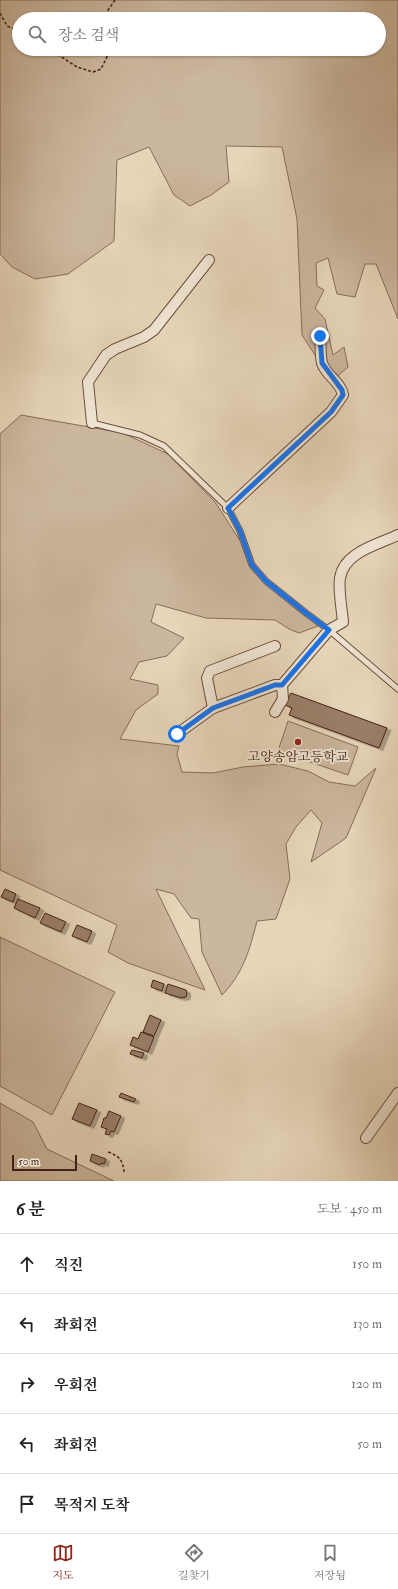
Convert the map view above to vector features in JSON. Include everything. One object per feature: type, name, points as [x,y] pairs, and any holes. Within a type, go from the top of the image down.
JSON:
[{"type":"street","points":[[92,423],[88,382],[106,355],[115,349],[144,338],[154,330],[209,260]]},
{"type":"street","points":[[228,508],[331,412],[343,395],[342,390],[322,363],[320,336]]},
{"type":"street","points":[[276,712],[283,698],[282,685],[329,630],[343,622],[340,579],[344,564],[358,554],[398,535]]},
{"type":"street","points":[[213,708],[208,678],[210,671],[275,646]]},
{"type":"street","points":[[177,734],[213,708],[275,685],[282,685]]},
{"type":"street","points":[[366,1138],[398,1093]]},
{"type":"lane","points":[[92,423],[140,435],[164,446],[228,508],[240,531],[252,565],[266,581],[329,630],[398,689]]},
{"type":"path","points":[[107,12],[115,0]]},
{"type":"path","points":[[0,13],[7,26],[12,28]]},
{"type":"path","points":[[60,56],[77,67],[93,72],[101,69],[106,56]]},
{"type":"path","points":[[108,1152],[120,1158],[124,1172]]},
{"type":"shaded area","points":[[0,0],[398,0],[398,319],[376,264],[365,264],[355,297],[337,294],[328,258],[316,263],[317,286],[324,290],[315,308],[325,319],[333,355],[344,347],[348,367],[332,381],[302,335],[297,219],[282,147],[226,146],[229,182],[211,195],[190,206],[174,195],[149,147],[117,160],[114,241],[68,274],[35,279],[12,267],[0,254]]},
{"type":"shaded area","points":[[21,415],[123,433],[168,454],[215,502],[266,581],[318,626],[299,633],[289,629],[275,620],[206,618],[156,604],[151,622],[184,638],[167,656],[139,662],[130,679],[158,685],[158,694],[136,710],[120,739],[179,746],[177,754],[182,772],[213,773],[243,767],[279,764],[308,771],[329,782],[355,786],[376,768],[346,838],[311,862],[322,823],[311,810],[296,827],[286,844],[290,879],[276,919],[257,921],[245,961],[235,979],[222,995],[202,952],[199,919],[191,918],[174,894],[156,889],[205,990],[128,963],[108,952],[117,925],[0,870],[0,434]]},
{"type":"shaded area","points":[[288,721],[358,747],[348,775],[278,751]]},
{"type":"shaded area","points":[[0,937],[115,992],[52,1115],[0,1086]]},
{"type":"shaded area","points":[[0,1103],[33,1122],[47,1149],[114,1181],[0,1181]]},
{"type":"building","points":[[291,693],[387,728],[379,748],[289,715],[292,708],[285,705]]},
{"type":"building","points":[[5,889],[16,894],[13,902],[1,897]]},
{"type":"building","points":[[18,899],[40,908],[35,918],[14,908]]},
{"type":"building","points":[[45,913],[66,922],[61,932],[40,923]]},
{"type":"building","points":[[77,925],[92,931],[87,942],[72,936]]},
{"type":"building","points":[[153,980],[164,984],[162,991],[151,987]]},
{"type":"building","points":[[168,984],[186,990],[186,997],[181,998],[165,993]]},
{"type":"building","points":[[150,1015],[161,1020],[154,1036],[143,1032]]},
{"type":"building","points":[[141,1032],[154,1037],[148,1052],[130,1045],[133,1037],[138,1039]]},
{"type":"building","points":[[132,1050],[144,1053],[142,1058],[130,1054]]},
{"type":"building","points":[[121,1093],[136,1099],[134,1102],[119,1097]]},
{"type":"building","points":[[79,1103],[97,1110],[90,1126],[72,1119]]},
{"type":"building","points":[[109,1111],[121,1116],[114,1132],[111,1131],[109,1135],[105,1134],[107,1129],[101,1127],[104,1118],[106,1118]]},
{"type":"building","points":[[92,1154],[106,1159],[104,1164],[101,1163],[100,1165],[90,1161]]},
{"type":"place","name":"고양송암고등학교","points":[[298,742]]},
{"type":"route","points":[[177,734],[213,708],[275,685],[282,685],[329,630],[266,581],[252,565],[240,531],[228,508],[331,412],[343,395],[342,390],[322,363],[320,336]]}]
